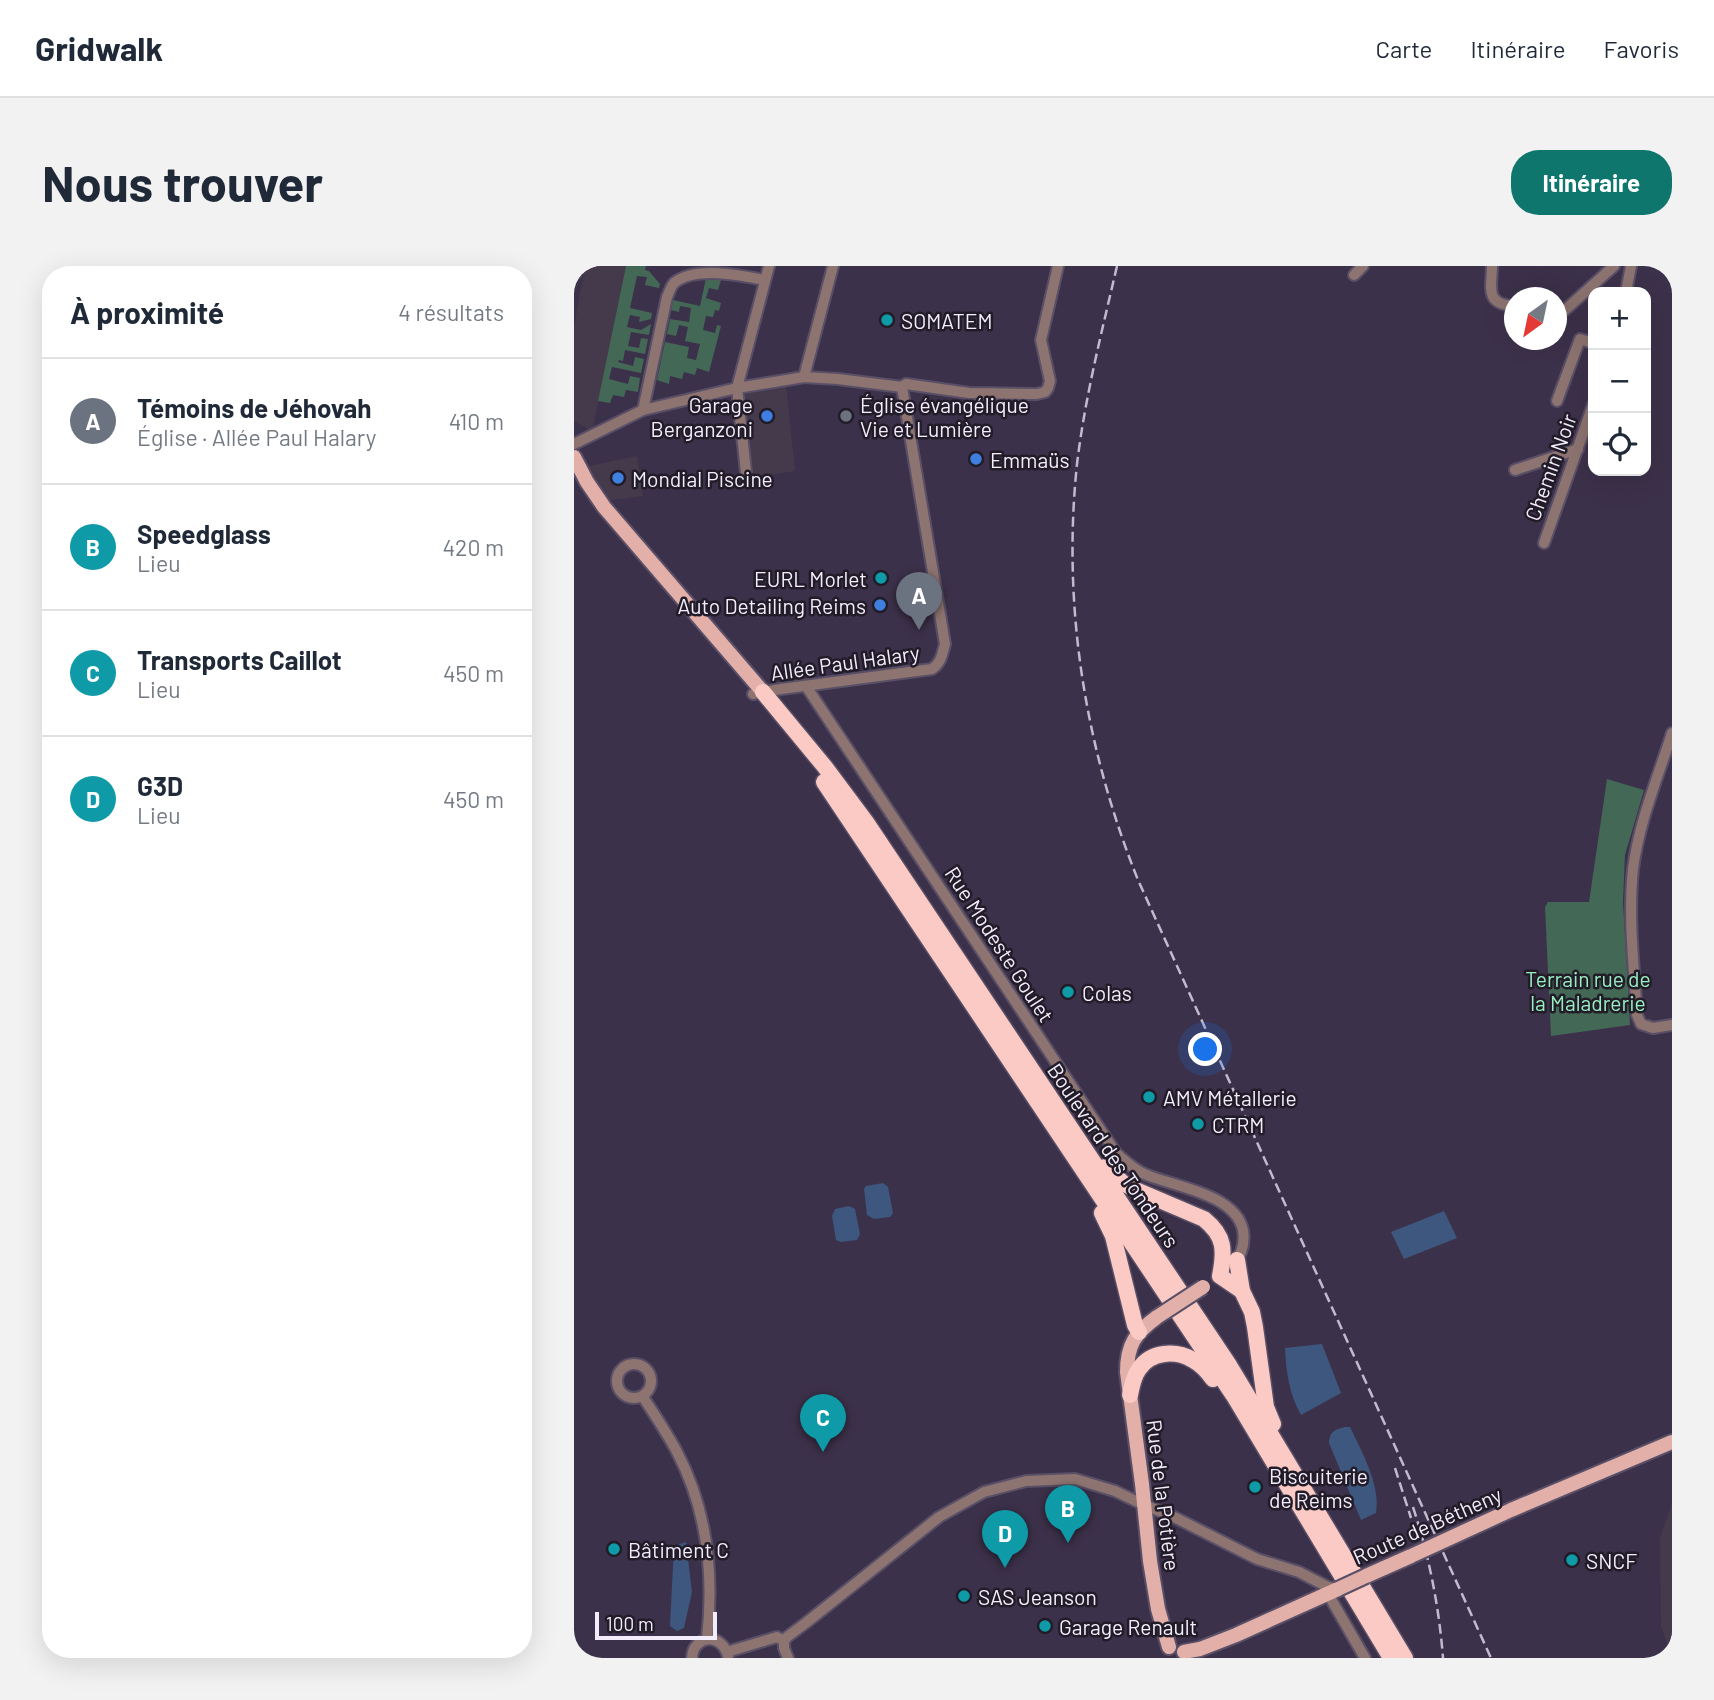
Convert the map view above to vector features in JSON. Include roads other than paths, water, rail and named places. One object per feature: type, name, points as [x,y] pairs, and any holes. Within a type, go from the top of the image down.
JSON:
[{"type":"highway","name":"Boulevard des Tondeurs","points":[[758,693],[844,792],[972,980],[1229,1365],[1405,1658]]},
{"type":"highway","name":"Boulevard des Tondeurs","points":[[758,693],[824,781],[1234,1396],[1391,1658]]},
{"type":"highway","points":[[972,980],[1004,1017],[1094,1152],[1114,1176],[1136,1190],[1203,1219],[1213,1227],[1223,1246],[1220,1276],[1242,1291]]},
{"type":"highway","points":[[1041,1108],[1113,1236],[1139,1332]]},
{"type":"highway","points":[[1237,1260],[1242,1291],[1252,1312],[1255,1327],[1266,1407],[1306,1482],[1320,1516]]},
{"type":"highway","points":[[1130,1395],[1137,1370],[1145,1361],[1158,1355],[1171,1354],[1194,1360],[1206,1369],[1283,1478]]},
{"type":"main road","points":[[574,272],[575,266]]},
{"type":"main road","points":[[574,457],[604,507],[758,693]]},
{"type":"main road","points":[[574,476],[602,518],[758,693]]},
{"type":"main road","points":[[1139,1332],[1157,1317],[1220,1276]]},
{"type":"main road","name":"Rue de la Potière","points":[[1139,1332],[1127,1357],[1127,1372],[1164,1652]]},
{"type":"main road","name":"Route de Bétheny","points":[[1191,1654],[1511,1510],[1672,1442]]},
{"type":"main road","points":[[1164,1652],[1177,1647],[1191,1654]]},
{"type":"street","points":[[746,472],[737,388],[769,266]]},
{"type":"street","points":[[804,377],[833,266]]},
{"type":"street","points":[[574,444],[643,410],[737,388],[804,377],[902,387],[906,384],[969,393],[1045,392],[1050,381],[1041,340],[1058,266]]},
{"type":"street","points":[[1354,275],[1363,266]]},
{"type":"street","points":[[1492,266],[1490,291],[1496,301],[1504,304]]},
{"type":"street","points":[[1567,308],[1614,266]]},
{"type":"street","points":[[1627,287],[1631,266]]},
{"type":"street","points":[[643,410],[667,297],[674,283],[689,275],[708,271],[765,280]]},
{"type":"street","name":"Chemin Noir","points":[[1557,401],[1580,339],[1588,341]]},
{"type":"street","name":"Allée Paul Halary","points":[[758,693],[932,669],[942,658],[944,644],[902,387]]},
{"type":"street","name":"Chemin Noir","points":[[1544,543],[1590,413]]},
{"type":"street","points":[[1515,470],[1578,449]]},
{"type":"street","name":"Rue Modeste Goulet","points":[[806,686],[1116,1153],[1145,1175],[1222,1202],[1233,1211],[1241,1224],[1244,1237],[1237,1260]]},
{"type":"street","points":[[1672,733],[1638,844],[1630,902],[1637,1015],[1641,1024],[1653,1028],[1672,1026]]},
{"type":"street","points":[[1220,1276],[1237,1260]]},
{"type":"street","points":[[643,1397],[677,1452],[703,1522],[710,1574],[711,1606],[707,1639]]},
{"type":"street","points":[[788,1658],[784,1648],[787,1637],[939,1517],[985,1492],[1026,1481],[1075,1479],[1115,1491],[1170,1515],[1256,1559],[1299,1572],[1328,1587],[1333,1591],[1365,1658]]},
{"type":"street","points":[[692,1658],[692,1652],[698,1643],[707,1639],[716,1640],[723,1645],[728,1655],[777,1637],[784,1641]]},
{"type":"water","points":[[883,1183],[888,1187],[893,1213],[890,1217],[874,1219],[867,1215],[864,1189],[866,1186]]},
{"type":"water","points":[[849,1206],[855,1209],[860,1234],[857,1240],[841,1242],[836,1240],[832,1216],[835,1209]]},
{"type":"water","points":[[1444,1211],[1457,1238],[1404,1259],[1391,1232]]},
{"type":"water","points":[[1322,1344],[1341,1393],[1301,1415],[1289,1382],[1285,1348]]},
{"type":"water","points":[[1350,1427],[1360,1447],[1376,1492],[1376,1513],[1361,1520],[1329,1443],[1333,1432]]},
{"type":"water","points":[[686,1542],[692,1592],[684,1628],[677,1631],[670,1626],[674,1546]]},
{"type":"railway","points":[[1117,266],[1085,414],[1077,464],[1073,517],[1073,570],[1082,676],[1104,779],[1138,880],[1491,1658]]},
{"type":"railway","points":[[1395,1468],[1411,1518]]},
{"type":"railway","points":[[1413,1507],[1432,1581],[1443,1658]]},
{"type":"place","name":"SOMATEM","points":[[887,320]]},
{"type":"place","name":"Garage Berganzoni","points":[[767,416]]},
{"type":"place","name":"Église évangélique Vie et Lumière","points":[[846,416]]},
{"type":"place","name":"Emmaüs","points":[[976,459]]},
{"type":"place","name":"Mondial Piscine","points":[[618,478]]},
{"type":"place","name":"EURL Morlet","points":[[881,578]]},
{"type":"place","name":"Auto Detailing Reims","points":[[880,605]]},
{"type":"place","name":"Témoins de Jéhovah","points":[[919,630]]},
{"type":"place","name":"Colas","points":[[1068,992]]},
{"type":"place","name":"AMV Métallerie","points":[[1149,1097]]},
{"type":"place","name":"CTRM","points":[[1198,1124]]},
{"type":"place","name":"Transports Caillot","points":[[823,1452]]},
{"type":"place","name":"Biscuiterie de Reims","points":[[1255,1487]]},
{"type":"place","name":"Speedglass","points":[[1068,1543]]},
{"type":"place","name":"Bâtiment C","points":[[614,1549]]},
{"type":"place","name":"SNCF","points":[[1572,1560]]},
{"type":"place","name":"G3D","points":[[1005,1568]]},
{"type":"place","name":"SAS Jeanson","points":[[964,1596]]},
{"type":"place","name":"Garage Renault","points":[[1045,1626]]},
{"type":"park label","name":"Terrain rue de la Maladrerie","points":[[1588,990]]}]
